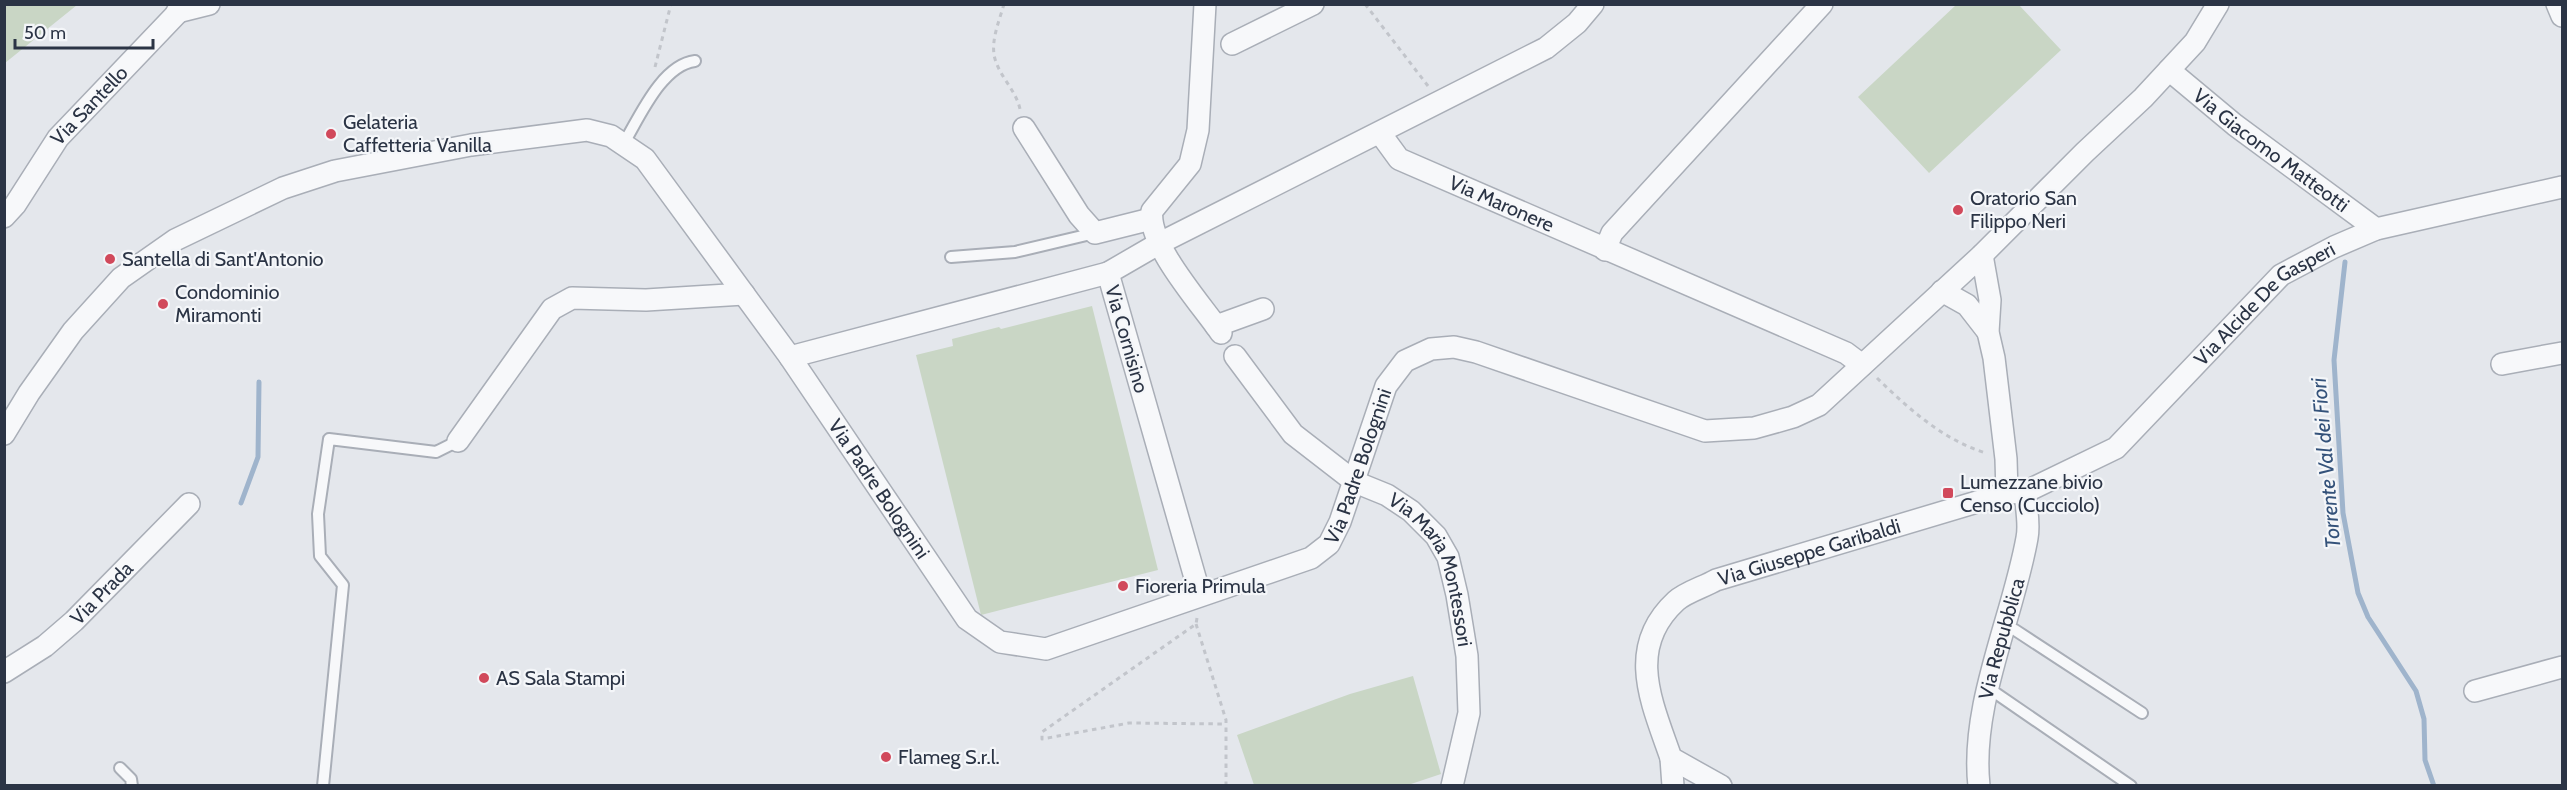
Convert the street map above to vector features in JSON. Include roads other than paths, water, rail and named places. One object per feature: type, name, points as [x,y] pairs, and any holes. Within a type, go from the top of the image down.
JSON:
[{"type":"street","points":[[181,8],[209,4]]},
{"type":"street","points":[[1189,4],[1204,13],[1198,130],[1190,164],[1152,210],[1151,219],[1158,244],[1219,330],[1263,309]]},
{"type":"street","points":[[1232,44],[1313,4]]},
{"type":"street","points":[[1380,133],[1546,48],[1577,23],[1593,4]]},
{"type":"street","points":[[1605,249],[1612,233],[1822,4]]},
{"type":"street","points":[[1862,364],[1982,255],[2169,70],[2195,42],[2218,4]]},
{"type":"street","points":[[2557,4],[2562,16]]},
{"type":"street","name":"Via Santello","points":[[4,217],[15,205],[57,138],[181,8]]},
{"type":"street","name":"Via Giacomo Matteotti","points":[[2169,70],[2235,125],[2376,229]]},
{"type":"street","points":[[1024,128],[1079,215],[1095,234],[1151,219]]},
{"type":"street","name":"Via Padre Bolognini","points":[[4,434],[29,393],[73,331],[121,278],[175,240],[283,188],[335,171],[471,145],[587,130],[624,142],[645,159],[790,357],[967,619],[1000,642],[1046,649],[1311,558],[1329,544],[1340,522],[1386,386],[1405,361],[1431,349],[1454,347],[1476,352],[1705,431],[1754,429],[1793,417],[1819,405],[1862,364]]},
{"type":"street","name":"Via Maronere","points":[[1380,133],[1399,159],[1846,353],[1862,364]]},
{"type":"street","name":"Via Cornisino","points":[[1200,596],[1108,273],[1158,244],[1380,133]]},
{"type":"street","name":"Via Alcide De Gasperi","points":[[2016,493],[2116,448],[2281,275],[2334,247],[2376,229],[2562,187]]},
{"type":"street","points":[[1982,255],[1990,300],[1988,332],[1994,358],[2006,459],[2016,493]]},
{"type":"street","points":[[790,357],[1108,273]]},
{"type":"street","points":[[1942,291],[1967,305],[1988,332]]},
{"type":"street","points":[[458,441],[552,309],[572,298],[646,300],[744,294]]},
{"type":"street","points":[[2502,364],[2562,353]]},
{"type":"street","name":"Via Maria Montessori","points":[[1235,356],[1293,434],[1355,482],[1387,495],[1411,512],[1436,536],[1448,558],[1467,656],[1469,713],[1452,786]]},
{"type":"street","name":"Via Repubblica","points":[[1979,786],[1976,762],[1988,692],[2028,536],[2016,493]]},
{"type":"street","name":"Via Giuseppe Garibaldi","points":[[1673,786],[1671,758],[1649,695],[1644,663],[1655,624],[1677,600],[1716,580],[2016,493]]},
{"type":"street","name":"Via Prada","points":[[4,672],[45,646],[74,621],[189,504]]},
{"type":"street","points":[[2475,691],[2562,667]]},
{"type":"street","points":[[1671,758],[1721,786]]},
{"type":"lane","points":[[624,142],[664,77],[688,62],[695,61]]},
{"type":"lane","points":[[951,257],[1015,252],[1095,234]]},
{"type":"lane","points":[[323,786],[343,585],[320,556],[318,514],[329,439],[436,452],[458,441]]},
{"type":"lane","points":[[2004,628],[2015,630],[2142,713]]},
{"type":"lane","points":[[1988,692],[1997,694],[2131,786]]},
{"type":"lane","points":[[120,768],[131,779],[132,786]]},
{"type":"waterway","name":"Torrente Val dei Fiori","points":[[2345,262],[2334,360],[2343,513],[2358,593],[2368,617],[2416,691],[2424,719],[2425,760],[2434,786]]},
{"type":"waterway","points":[[241,503],[258,457],[259,382]]},
{"type":"place","name":"Gelateria Caffetteria Vanilla","points":[[331,134]]},
{"type":"place","name":"Oratorio San Filippo Neri","points":[[1958,210]]},
{"type":"place","name":"Santella di Sant'Antonio","points":[[110,259]]},
{"type":"place","name":"Condominio Miramonti","points":[[163,304]]},
{"type":"place","name":"Lumezzane bivio Censo (Cucciolo)","points":[[1948,493]]},
{"type":"place","name":"Fioreria Primula","points":[[1123,586]]},
{"type":"place","name":"AS Sala Stampi","points":[[484,678]]},
{"type":"place","name":"Flameg S.r.l.","points":[[886,757]]}]
